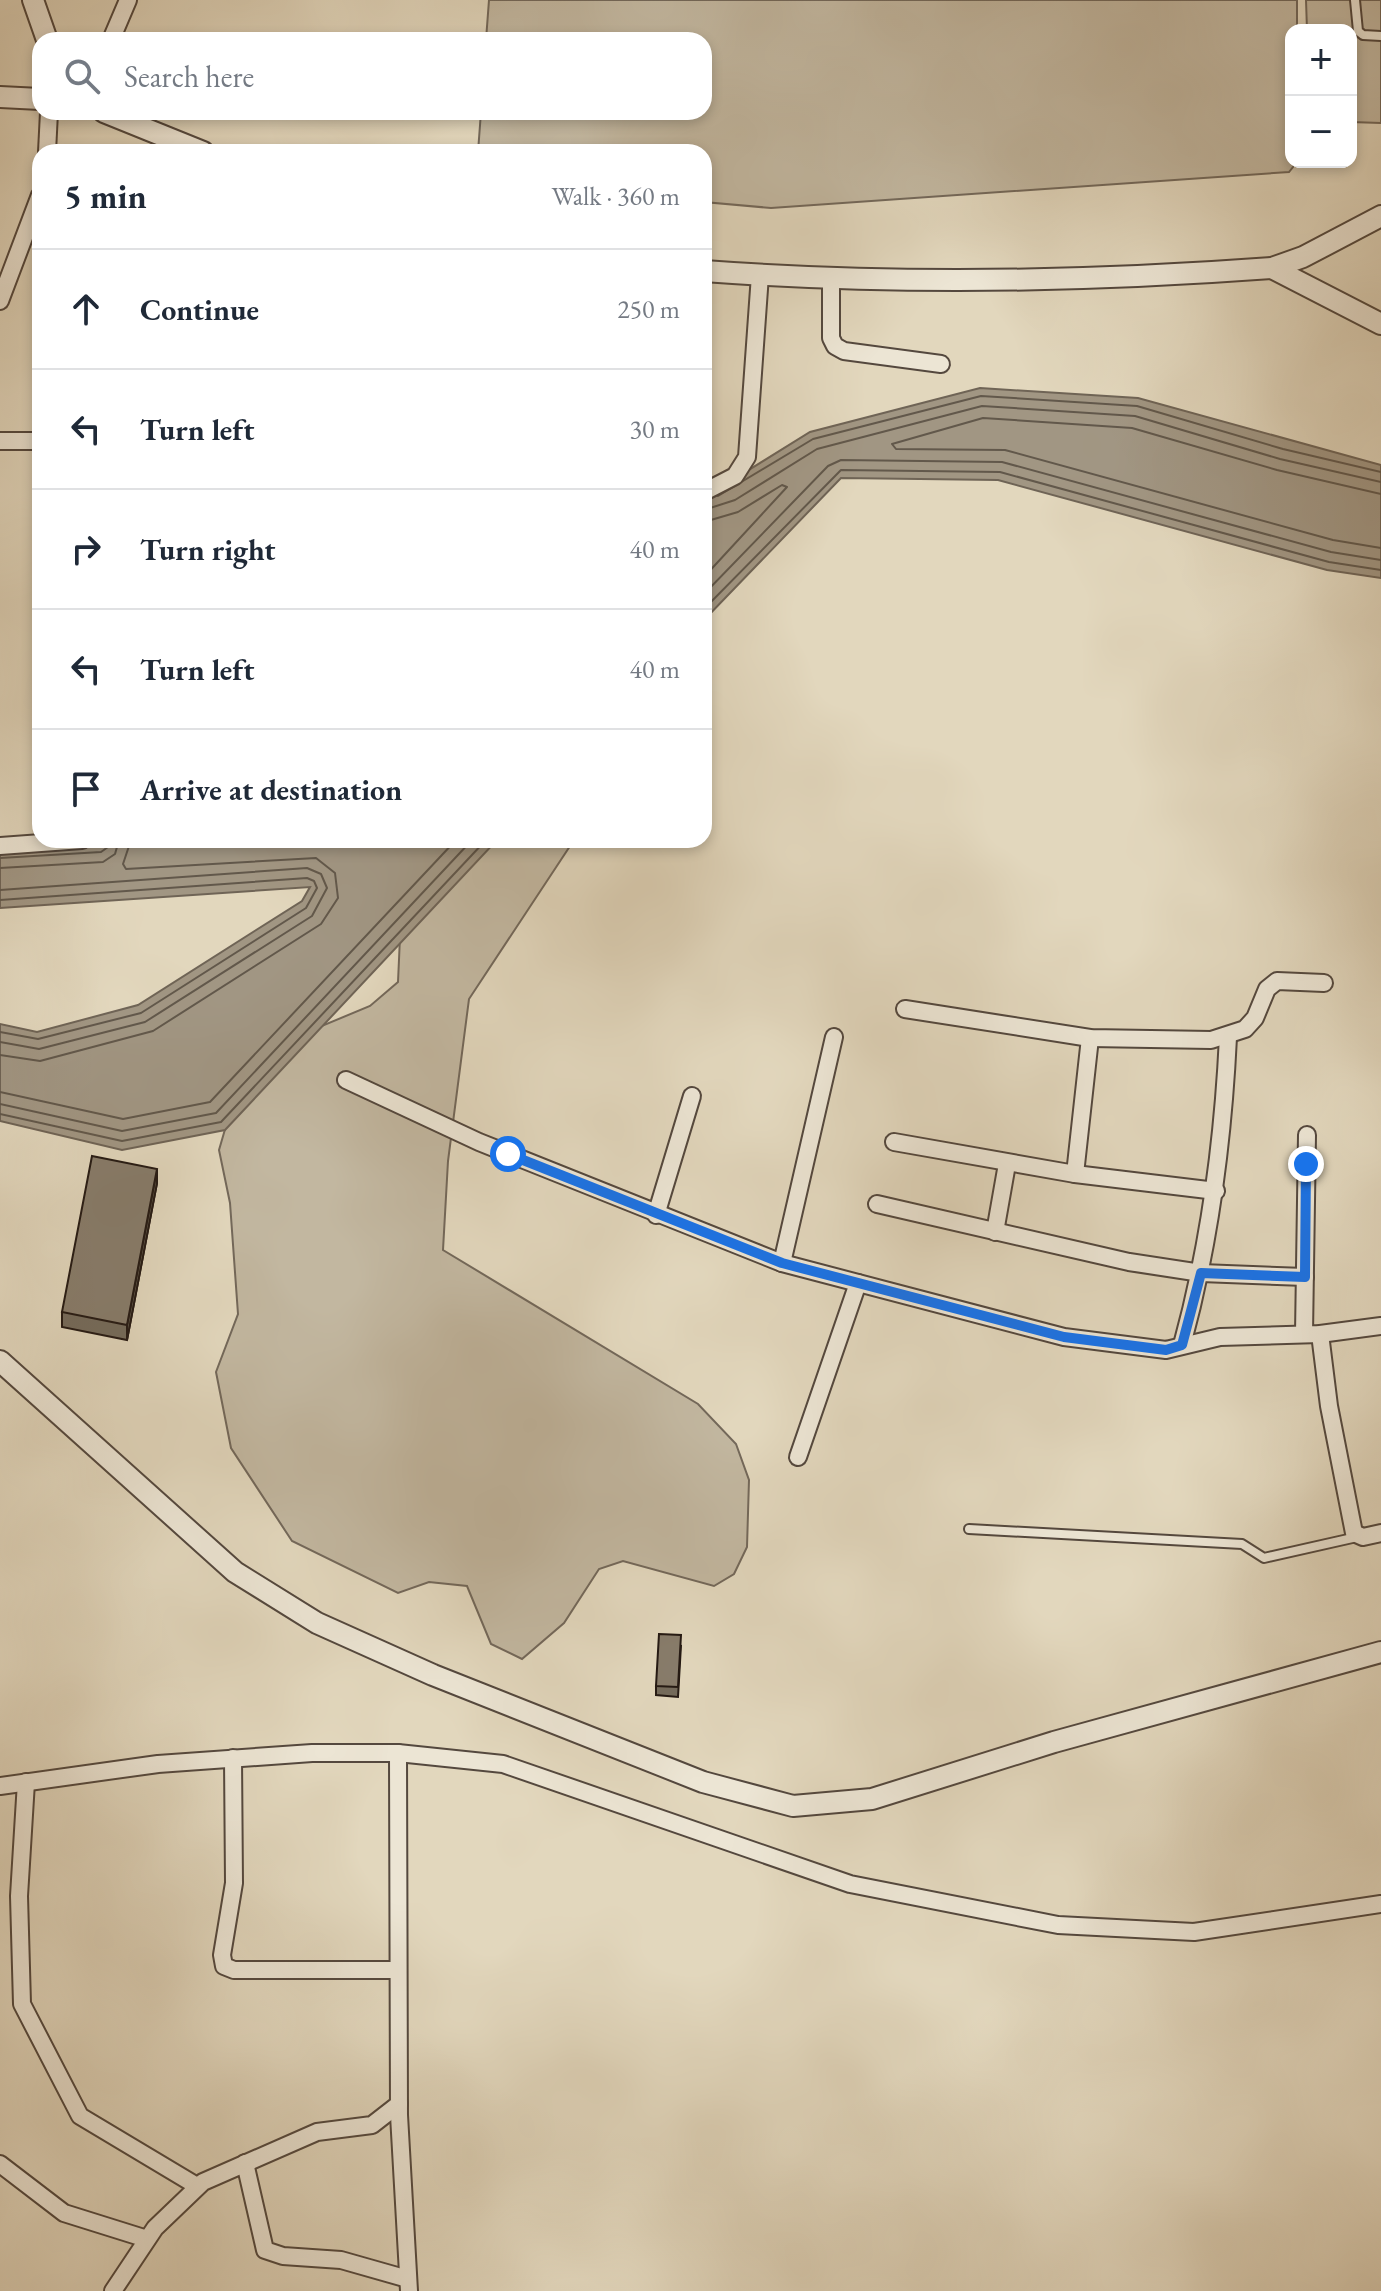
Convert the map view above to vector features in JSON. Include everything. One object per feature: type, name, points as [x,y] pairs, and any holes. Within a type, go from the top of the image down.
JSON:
[{"type":"street","points":[[33,0],[44,32]]},
{"type":"street","points":[[114,32],[128,0]]},
{"type":"street","points":[[0,97],[32,99]]},
{"type":"street","points":[[47,144],[49,120]]},
{"type":"street","points":[[124,120],[183,144]]},
{"type":"street","points":[[0,301],[32,216]]},
{"type":"street","points":[[712,272],[831,279],[1051,280],[1272,268],[1303,257],[1381,216]]},
{"type":"street","points":[[1272,268],[1381,324]]},
{"type":"street","points":[[712,488],[735,476],[747,457],[760,275]]},
{"type":"street","points":[[831,279],[831,338],[835,346],[844,351],[941,364]]},
{"type":"street","points":[[0,441],[32,441]]},
{"type":"street","points":[[0,846],[32,844]]},
{"type":"street","points":[[905,1009],[1090,1038],[1190,1041],[1228,1037],[1245,1029],[1255,1018],[1267,989],[1277,981],[1324,983]]},
{"type":"street","points":[[782,1263],[834,1037]]},
{"type":"street","points":[[1182,1345],[1201,1273],[1216,1191],[1224,1125],[1228,1037]]},
{"type":"street","points":[[1075,1174],[1090,1038]]},
{"type":"street","points":[[346,1080],[479,1142],[782,1263],[1064,1337],[1152,1350],[1220,1337],[1312,1334],[1381,1326]]},
{"type":"street","points":[[656,1215],[692,1096]]},
{"type":"street","points":[[1307,1135],[1305,1277],[1312,1334],[1357,1537],[1381,1533]]},
{"type":"street","points":[[894,1142],[1007,1164],[1216,1191]]},
{"type":"street","points":[[995,1232],[1007,1164]]},
{"type":"street","points":[[877,1204],[1129,1262],[1201,1273],[1305,1277]]},
{"type":"street","points":[[798,1457],[858,1283]]},
{"type":"street","points":[[0,1361],[235,1572],[317,1623],[447,1681],[703,1782],[793,1806],[872,1799],[1054,1742],[1381,1652]]},
{"type":"street","points":[[0,1786],[233,1758],[312,1753],[398,1753],[503,1764],[850,1884],[1058,1925],[1194,1932],[1381,1904]]},
{"type":"street","points":[[245,2163],[265,2250],[283,2256],[341,2260],[408,2285],[399,2104],[398,1753]]},
{"type":"street","points":[[233,1758],[234,1883],[222,1955],[224,1966],[234,1970],[398,1970]]},
{"type":"street","points":[[26,1782],[19,1896],[22,2004],[80,2116],[197,2186]]},
{"type":"street","points":[[113,2291],[147,2239],[197,2186],[317,2132],[372,2125],[399,2104]]},
{"type":"street","points":[[0,2164],[64,2213],[147,2239]]},
{"type":"lane","points":[[1355,0],[1358,31],[1363,35],[1381,36]]},
{"type":"lane","points":[[969,1529],[1242,1544],[1264,1558],[1357,1537]]},
{"type":"shaded area","points":[[489,0],[1297,0],[1297,24],[1285,24],[1285,168],[1292,168],[1289,172],[771,208],[712,203],[712,144],[479,144],[480,120],[712,120],[712,32],[487,32]]},
{"type":"shaded area","points":[[1306,0],[1381,0],[1381,123],[1357,122],[1357,24],[1307,24]]},
{"type":"shaded area","points":[[455,848],[569,848],[469,999],[448,1161],[443,1250],[698,1404],[736,1444],[749,1480],[747,1547],[734,1574],[714,1586],[623,1561],[599,1569],[564,1623],[522,1659],[491,1644],[467,1586],[429,1582],[398,1593],[292,1541],[231,1448],[216,1372],[238,1314],[230,1203],[219,1150],[235,1095],[295,1037],[370,1006],[398,982],[401,915]]},
{"type":"water","points":[[980,388],[1138,398],[1381,465],[1381,578],[1327,570],[998,480],[841,478],[712,612],[712,490],[810,432]]},
{"type":"water","points":[[43,848],[489,848],[225,1130],[122,1150],[0,1121],[0,1024],[37,1032],[138,1005],[302,901],[310,887],[0,908],[0,851]]},
{"type":"building","points":[[92,1156],[157,1169],[127,1325],[62,1312]]},
{"type":"building","points":[[659,1634],[681,1635],[678,1687],[656,1686]]},
{"type":"route","points":[[508,1154],[782,1263],[954,1311],[1064,1337],[1152,1350],[1182,1345],[1201,1273],[1305,1277],[1306,1164]]}]
